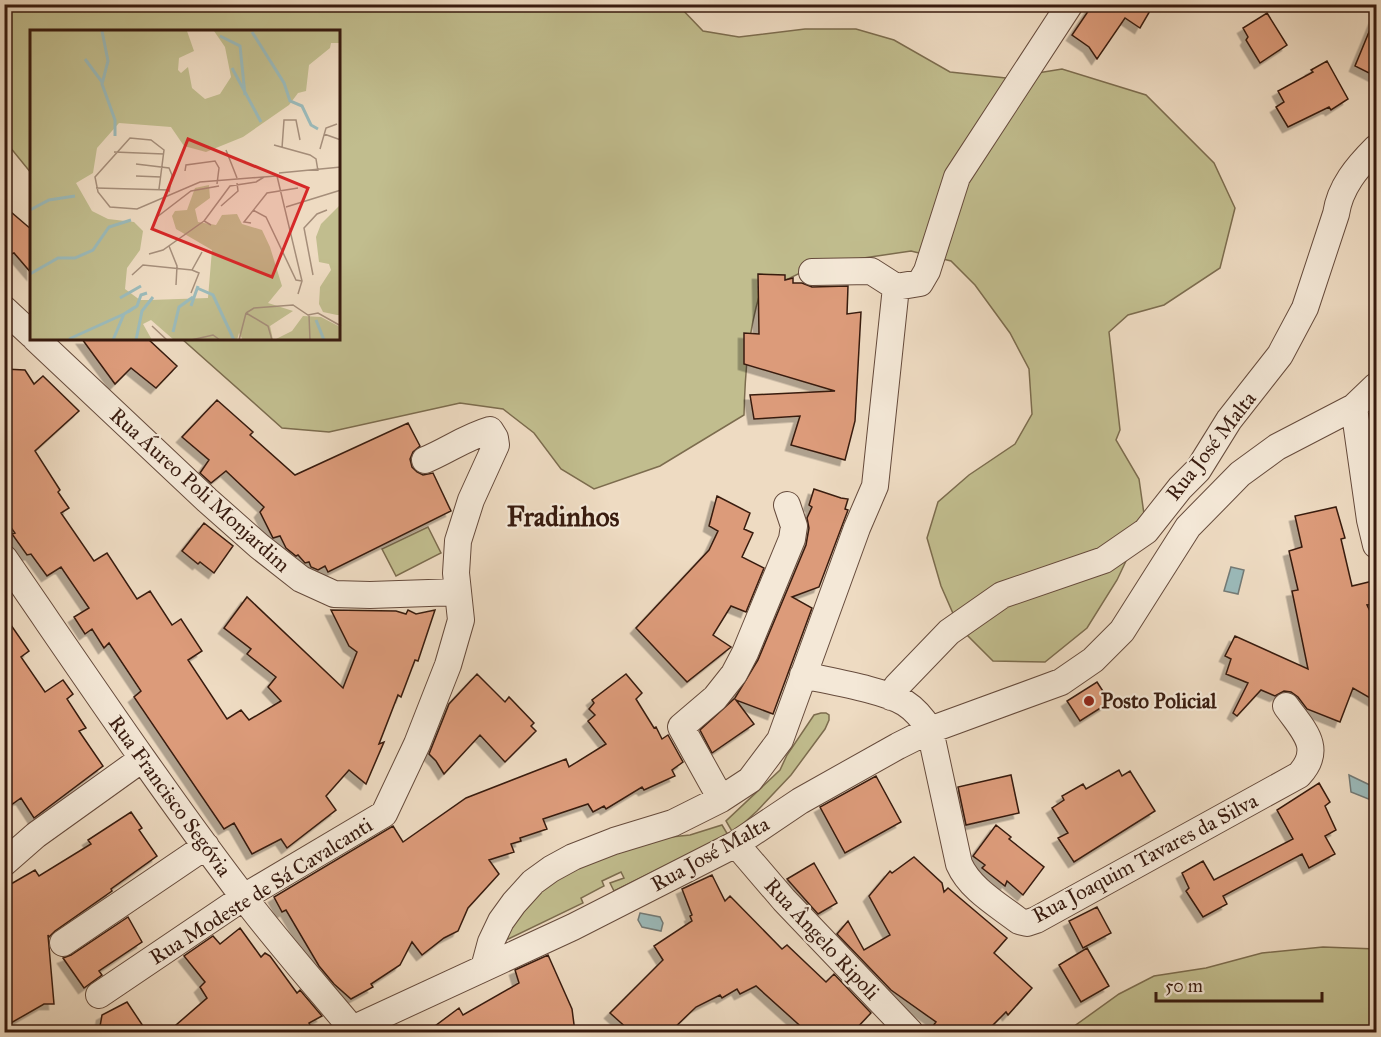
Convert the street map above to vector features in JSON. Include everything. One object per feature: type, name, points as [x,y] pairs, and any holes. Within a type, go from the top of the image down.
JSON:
[{"type":"street","points":[[813,272],[871,271],[896,287],[920,283],[927,272],[957,177],[1070,4]]},
{"type":"street","name":"Rua José Malta","points":[[891,697],[897,686],[949,632],[1002,595],[1104,560],[1146,531],[1180,488],[1198,470],[1229,420],[1280,355],[1305,308],[1336,214],[1338,198],[1361,163],[1377,148]]},
{"type":"street","name":"Rua José Malta","points":[[484,968],[491,942],[501,921],[533,882],[573,857],[673,823],[721,800],[750,780],[780,740],[875,486],[896,287]]},
{"type":"street","points":[[4,309],[30,333]]},
{"type":"street","name":"Rua Áureo Poli Monjardim","points":[[37,340],[207,500],[301,579],[334,594],[458,592]]},
{"type":"street","name":"Rua José Malta","points":[[355,1029],[573,927],[736,844],[800,801],[870,760],[930,730],[1061,682],[1093,660],[1122,632],[1188,527],[1240,474],[1277,447],[1354,407],[1377,387]]},
{"type":"street","points":[[1354,407],[1370,461],[1370,519],[1377,545]]},
{"type":"street","name":"Rua Modeste de Sá Cavalcanti","points":[[99,995],[244,897],[384,814],[417,744],[448,665],[461,620],[456,573],[458,541],[471,500],[496,445],[495,438],[490,430],[474,435],[425,460]]},
{"type":"street","points":[[721,800],[681,727],[715,698],[734,674],[745,653],[792,539],[794,526],[787,505]]},
{"type":"street","name":"Rua Francisco Segóvia","points":[[4,558],[142,759],[244,897],[355,1029]]},
{"type":"street","points":[[803,675],[891,697],[905,703],[921,716],[930,730]]},
{"type":"street","name":"Rua Joaquim Tavares da Silva","points":[[930,730],[959,864],[963,873],[969,882],[1019,921],[1027,922],[1036,920],[1299,775],[1309,765],[1310,746],[1306,735],[1286,706]]},
{"type":"street","points":[[4,863],[36,835],[142,759]]},
{"type":"street","name":"Rua Ângelo Ripoli","points":[[736,844],[792,909],[910,1032]]},
{"type":"street","points":[[63,943],[206,846]]},
{"type":"street","name":"Rua José Malta","points":[[390,1032],[458,979]]},
{"type":"shaded area","points":[[4,5],[678,5],[703,31],[739,37],[805,29],[856,29],[894,40],[950,72],[1006,78],[1062,69],[1146,95],[1214,163],[1235,208],[1220,268],[1164,305],[1128,315],[1109,332],[1120,430],[1116,440],[1139,479],[1145,521],[1117,580],[1087,628],[1045,662],[993,661],[959,627],[941,586],[927,538],[938,502],[969,475],[1015,444],[1032,414],[1029,369],[1010,333],[975,285],[951,261],[911,251],[816,265],[760,293],[748,353],[744,415],[660,466],[594,489],[561,469],[534,433],[503,409],[460,403],[329,432],[282,428],[183,340],[340,340],[340,30],[30,30],[30,172],[5,141]]},
{"type":"shaded area","points":[[428,527],[441,553],[396,576],[382,549]]},
{"type":"shaded area","points":[[821,713],[829,715],[825,729],[791,775],[733,833],[726,821],[780,770],[787,755],[814,715]]},
{"type":"shaded area","points":[[722,825],[728,835],[614,891],[610,883],[624,878],[621,872],[602,881],[604,886],[581,898],[583,903],[504,941],[507,931],[553,875],[661,838],[690,835]]},
{"type":"shaded area","points":[[1323,947],[1376,949],[1376,1032],[1066,1032],[1119,994],[1154,976],[1206,968],[1262,953]]},
{"type":"water","points":[[1231,567],[1244,570],[1238,594],[1224,591]]},
{"type":"water","points":[[1349,775],[1374,787],[1371,800],[1351,792]]},
{"type":"water","points":[[640,913],[660,917],[663,923],[661,931],[642,927],[638,920]]},
{"type":"building","points":[[1093,4],[1154,4],[1140,28],[1125,18],[1097,59],[1089,47],[1072,35]]},
{"type":"building","points":[[1267,13],[1287,45],[1260,63],[1246,40],[1248,37],[1243,28]]},
{"type":"building","points":[[1377,15],[1377,77],[1355,66]]},
{"type":"building","points":[[1327,61],[1348,99],[1331,110],[1329,107],[1288,127],[1276,107],[1284,102],[1278,91],[1313,72],[1311,70]]},
{"type":"building","points":[[4,206],[30,228],[30,272],[14,253],[4,257]]},
{"type":"building","points":[[758,274],[785,275],[785,280],[793,278],[793,283],[802,283],[812,287],[848,286],[847,314],[861,312],[855,421],[845,460],[791,445],[800,416],[754,419],[750,395],[835,391],[744,364],[744,333],[759,334]]},
{"type":"building","points":[[83,340],[149,340],[177,366],[156,388],[131,368],[115,384]]},
{"type":"building","points":[[4,369],[25,370],[34,384],[43,376],[79,411],[35,451],[69,508],[61,513],[94,561],[107,553],[137,599],[150,591],[172,625],[181,619],[202,651],[188,660],[227,719],[241,710],[249,720],[281,701],[268,687],[276,677],[247,654],[251,649],[224,628],[247,597],[343,688],[357,652],[349,646],[331,610],[396,611],[406,614],[408,610],[416,614],[435,610],[418,661],[415,660],[401,697],[398,695],[379,744],[384,742],[366,784],[349,770],[326,796],[336,810],[287,848],[281,839],[252,854],[234,823],[224,829],[134,697],[141,691],[109,643],[104,648],[92,629],[85,634],[74,617],[89,608],[61,567],[47,576],[31,554],[27,555],[12,534],[15,533],[4,518]]},
{"type":"building","points":[[217,400],[253,432],[250,435],[295,475],[408,423],[420,446],[413,452],[410,459],[412,467],[423,475],[433,473],[451,511],[328,572],[325,566],[318,570],[311,567],[309,562],[305,563],[298,555],[296,556],[286,548],[280,536],[273,538],[260,512],[264,507],[226,471],[211,483],[200,473],[209,460],[182,437]]},
{"type":"building","points":[[814,489],[848,499],[845,509],[848,510],[819,587],[792,597],[812,608],[773,714],[736,700],[754,724],[712,753],[700,730],[735,698],[758,660],[806,545],[809,528],[807,518],[812,507],[809,505]]},
{"type":"building","points":[[717,496],[750,513],[744,529],[753,533],[742,557],[764,568],[746,612],[731,606],[713,635],[731,647],[687,682],[636,628],[709,550],[718,531],[709,526]]},
{"type":"building","points":[[1336,507],[1345,538],[1341,539],[1352,586],[1377,580],[1377,604],[1367,605],[1377,626],[1377,702],[1353,688],[1340,722],[1307,709],[1291,692],[1284,691],[1275,696],[1261,690],[1237,716],[1233,713],[1248,683],[1226,674],[1231,659],[1225,656],[1235,636],[1308,669],[1292,591],[1298,590],[1289,551],[1302,547],[1295,516]]},
{"type":"building","points":[[204,523],[233,546],[214,573],[182,551]]},
{"type":"building","points":[[4,615],[29,651],[21,657],[45,692],[63,680],[73,694],[67,699],[86,728],[79,731],[103,766],[34,818],[21,798],[4,810]]},
{"type":"building","points":[[477,674],[505,702],[509,697],[534,723],[531,726],[536,731],[505,762],[480,735],[444,774],[429,754],[449,704]]},
{"type":"building","points":[[626,674],[642,693],[636,699],[654,728],[656,727],[662,739],[668,735],[683,762],[672,770],[675,776],[644,790],[642,787],[606,809],[604,806],[593,812],[588,804],[543,819],[547,829],[520,838],[521,841],[511,844],[514,852],[489,860],[499,874],[468,908],[458,931],[444,938],[422,955],[412,942],[400,965],[371,984],[373,987],[351,999],[334,984],[319,966],[286,910],[282,912],[274,897],[393,826],[403,842],[466,798],[566,759],[569,767],[606,744],[588,721],[595,715],[589,709],[594,703],[592,700]]},
{"type":"building","name":"Posto Policial","points":[[1097,682],[1110,702],[1080,721],[1067,701]]},
{"type":"building","points":[[1119,770],[1122,776],[1130,771],[1155,811],[1074,862],[1058,838],[1068,833],[1052,808],[1064,800],[1062,796],[1083,784],[1086,789]]},
{"type":"building","points":[[1011,775],[1019,813],[966,825],[958,787]]},
{"type":"building","points":[[876,776],[901,822],[845,853],[820,807]]},
{"type":"building","points":[[1319,783],[1330,802],[1325,806],[1336,830],[1325,836],[1335,854],[1309,868],[1302,854],[1223,896],[1227,904],[1203,917],[1186,891],[1189,888],[1182,873],[1203,861],[1214,880],[1293,839],[1277,810]]},
{"type":"building","points":[[131,812],[142,828],[139,830],[157,856],[49,937],[48,935],[54,1004],[44,1004],[4,1027],[4,888],[35,870],[39,876],[91,844],[88,840]]},
{"type":"building","points":[[996,825],[1011,837],[1009,839],[1044,867],[1023,895],[1007,881],[1005,886],[982,868],[985,865],[973,856]]},
{"type":"building","points":[[914,857],[942,883],[944,892],[948,888],[1007,938],[994,953],[1032,988],[1008,1015],[1006,1012],[986,1032],[928,1032],[936,1022],[891,990],[837,934],[848,921],[864,950],[890,935],[869,896],[890,871],[892,873]]},
{"type":"building","points":[[814,863],[837,903],[818,914],[787,879]]},
{"type":"building","points":[[712,875],[725,901],[730,896],[782,949],[787,945],[826,982],[834,974],[871,1013],[853,1032],[807,1032],[756,986],[740,994],[737,989],[722,998],[720,995],[696,1007],[670,1032],[640,1032],[633,1027],[630,1031],[610,1013],[663,960],[654,946],[692,921],[682,889]]},
{"type":"building","points":[[1097,907],[1111,933],[1083,948],[1069,921]]},
{"type":"building","points":[[128,917],[142,942],[99,971],[102,975],[84,988],[63,958]]},
{"type":"building","points":[[240,928],[261,957],[265,953],[270,956],[297,993],[300,990],[322,1016],[309,1023],[311,1027],[301,1032],[168,1032],[207,998],[200,987],[205,982],[184,956],[213,936],[220,944]]},
{"type":"building","points":[[1087,948],[1109,986],[1081,1002],[1059,965]]},
{"type":"building","points":[[548,955],[572,1009],[575,1032],[427,1032],[459,1008],[463,1015],[519,983],[515,970]]},
{"type":"building","points":[[127,1002],[147,1032],[99,1032],[102,1015]]},
{"type":"place","name":"Posto Policial","points":[[1089,701]]},
{"type":"district","name":"Fradinhos","points":[[563,516]]}]
